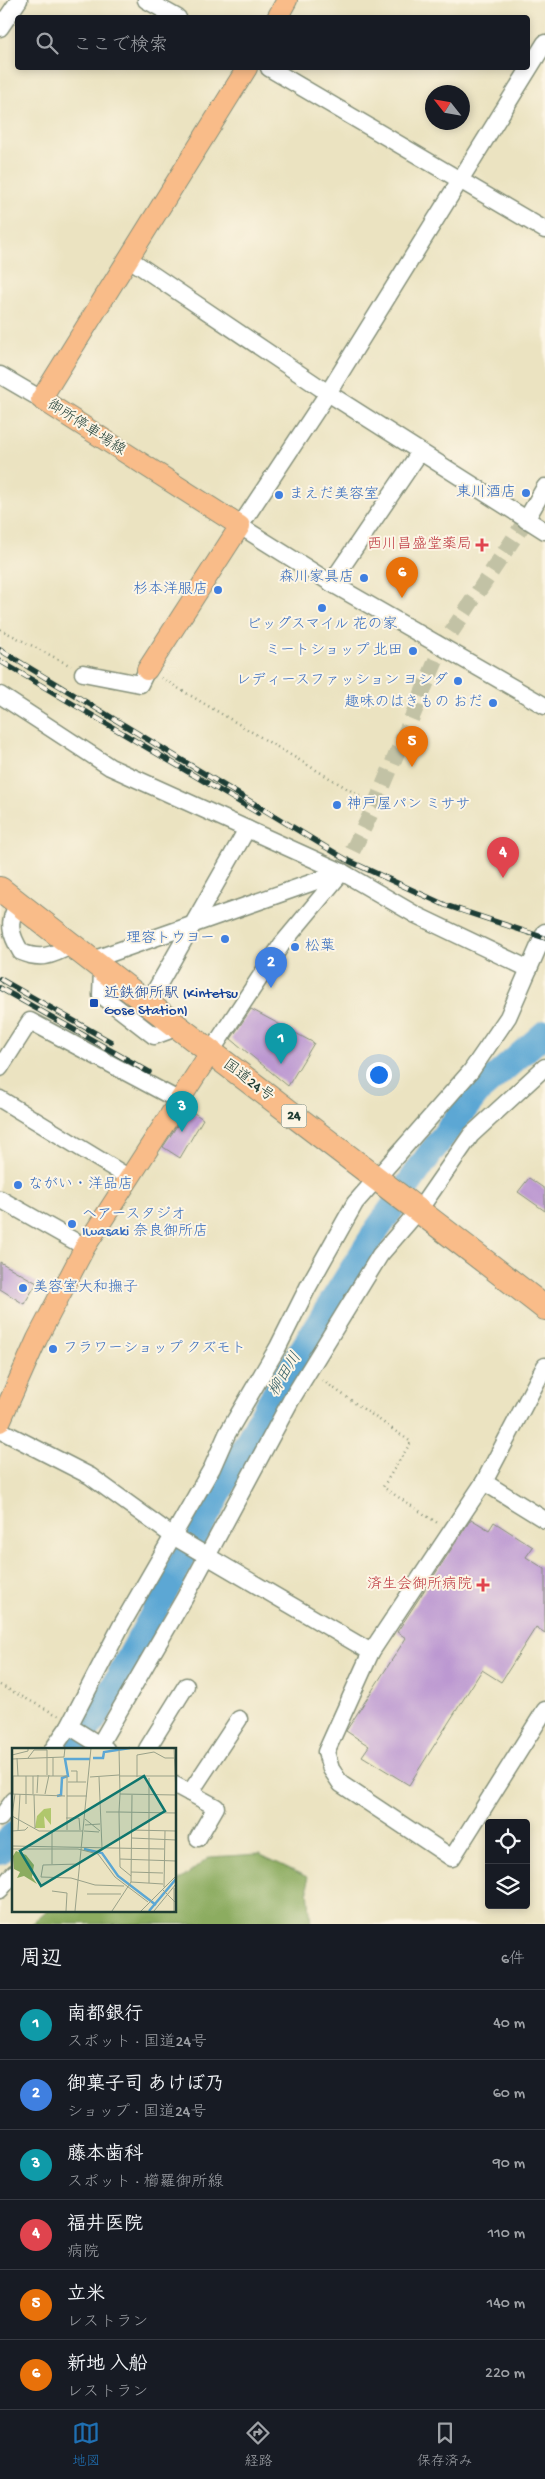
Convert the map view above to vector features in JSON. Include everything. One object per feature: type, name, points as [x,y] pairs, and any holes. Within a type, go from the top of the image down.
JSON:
[{"type":"highway","name":"国道24号","points":[[0,889],[176,1028],[383,1182],[545,1308]]},
{"type":"main road","points":[[279,15],[287,0]]},
{"type":"main road","name":"御所停車場線","points":[[240,526],[41,399],[246,70]]},
{"type":"main road","points":[[147,670],[240,526]]},
{"type":"main road","points":[[0,1422],[37,1339],[85,1247],[128,1177],[210,1053]]},
{"type":"street","points":[[0,28],[19,0]]},
{"type":"street","points":[[146,0],[173,15]]},
{"type":"street","points":[[530,67],[545,43]]},
{"type":"street","points":[[272,70],[545,230]]},
{"type":"street","points":[[528,70],[328,393],[240,526],[330,583],[545,706]]},
{"type":"street","points":[[128,258],[328,393],[545,531]]},
{"type":"street","points":[[0,376],[41,399]]},
{"type":"street","points":[[330,583],[420,452]]},
{"type":"street","points":[[526,520],[545,487]]},
{"type":"street","points":[[83,673],[140,684],[147,670]]},
{"type":"street","points":[[0,695],[110,767],[342,872],[416,915],[529,969]]},
{"type":"street","points":[[147,1005],[247,829]]},
{"type":"street","points":[[176,1028],[154,1036],[107,1000],[101,994],[96,965],[193,924],[342,872]]},
{"type":"street","points":[[210,1053],[282,944],[342,872]]},
{"type":"street","points":[[18,904],[14,911],[11,936],[21,952],[42,958],[70,946]]},
{"type":"street","points":[[53,1748],[64,1725],[212,1468],[227,1434],[278,1347],[308,1287],[355,1203],[383,1182],[432,1113],[471,1071],[508,1017],[545,932]]},
{"type":"street","points":[[0,1068],[30,1021],[178,1100]]},
{"type":"street","points":[[64,1725],[100,1747],[308,1372],[380,1255],[471,1135],[545,1067]]},
{"type":"street","points":[[0,1099],[128,1177]]},
{"type":"street","points":[[0,1199],[85,1247]]},
{"type":"street","points":[[545,1366],[484,1482],[371,1652],[326,1752],[331,1769],[341,1784],[452,1858],[545,1710]]},
{"type":"street","points":[[0,1430],[90,1476],[173,1536],[206,1557],[288,1602],[371,1652]]},
{"type":"street","points":[[484,1482],[545,1520]]},
{"type":"street","points":[[148,1748],[186,1686]]},
{"type":"street","points":[[190,1793],[239,1719]]},
{"type":"street","points":[[176,1786],[216,1807],[198,1838]]},
{"type":"street","points":[[0,1818],[12,1803]]},
{"type":"street","points":[[0,1890],[12,1875]]},
{"type":"path","points":[[0,629],[83,673]]},
{"type":"path","points":[[147,670],[375,805]]},
{"type":"path","points":[[308,1372],[332,1385],[411,1442],[383,1487],[450,1532]]},
{"type":"path","points":[[0,1685],[59,1716],[64,1725]]},
{"type":"green space","points":[[259,1854],[307,1877],[311,1924],[32,1924],[45,1912],[176,1912],[176,1883],[210,1857]]},
{"type":"building","points":[[251,1009],[314,1043],[288,1086],[231,1039]]},
{"type":"building","points":[[188,1109],[203,1119],[180,1158],[163,1147]]},
{"type":"building","points":[[529,1178],[545,1189],[545,1211],[518,1192]]},
{"type":"building","points":[[0,1262],[37,1283],[24,1304],[0,1289]]},
{"type":"building","points":[[471,1519],[489,1530],[494,1522],[533,1547],[526,1557],[545,1569],[545,1633],[536,1627],[501,1682],[482,1670],[409,1785],[362,1756],[369,1746],[346,1731],[406,1638],[397,1632]]},
{"type":"waterway","name":"柳田川","points":[[74,1748],[100,1711],[267,1406],[376,1231],[431,1152],[478,1092],[545,1033]]},
{"type":"waterway","name":"柳田川","points":[[0,1852],[12,1836]]},
{"type":"tunnel","points":[[342,872],[375,805],[442,646],[526,520]]},
{"type":"railway","points":[[0,650],[347,860],[445,905],[545,938]]},
{"type":"railway","points":[[0,661],[258,813]]},
{"type":"railway","points":[[0,979],[111,1042]]},
{"type":"railway","points":[[0,988],[149,1072]]},
{"type":"place","name":"東川酒店","points":[[526,493]]},
{"type":"place","name":"まえだ美容室","points":[[279,495]]},
{"type":"place","name":"西川昌盛堂薬局","points":[[482,545]]},
{"type":"place","name":"森川家具店","points":[[364,578]]},
{"type":"place","name":"杉本洋服店","points":[[218,590]]},
{"type":"place","name":"新地 入船","points":[[402,598]]},
{"type":"place","name":"ビッグスマイル 花の家","points":[[322,608]]},
{"type":"place","name":"ミートショップ 北田","points":[[413,651]]},
{"type":"place","name":"レディースファッション ヨシダ","points":[[458,681]]},
{"type":"place","name":"趣味のはきもの おだ","points":[[493,703]]},
{"type":"place","name":"立米","points":[[412,767]]},
{"type":"place","name":"神戸屋パン ミササ","points":[[337,805]]},
{"type":"place","name":"福井医院","points":[[503,878]]},
{"type":"place","name":"理容トウヨー","points":[[225,939]]},
{"type":"place","name":"松葉","points":[[295,947]]},
{"type":"place","name":"御菓子司 あけぼ乃","points":[[271,988]]},
{"type":"place","name":"近鉄御所駅 (Kintetsu Gose Station)","points":[[94,1003]]},
{"type":"place","name":"南都銀行","points":[[281,1064]]},
{"type":"place","name":"藤本歯科","points":[[182,1132]]},
{"type":"place","name":"ながい・洋品店","points":[[18,1185]]},
{"type":"place","name":"ヘアースタジオ Iwasaki 奈良御所店","points":[[72,1224]]},
{"type":"place","name":"美容室大和撫子","points":[[23,1288]]},
{"type":"place","name":"フラワーショップ クズモト","points":[[53,1349]]},
{"type":"place","name":"済生会御所病院","points":[[483,1585]]}]
